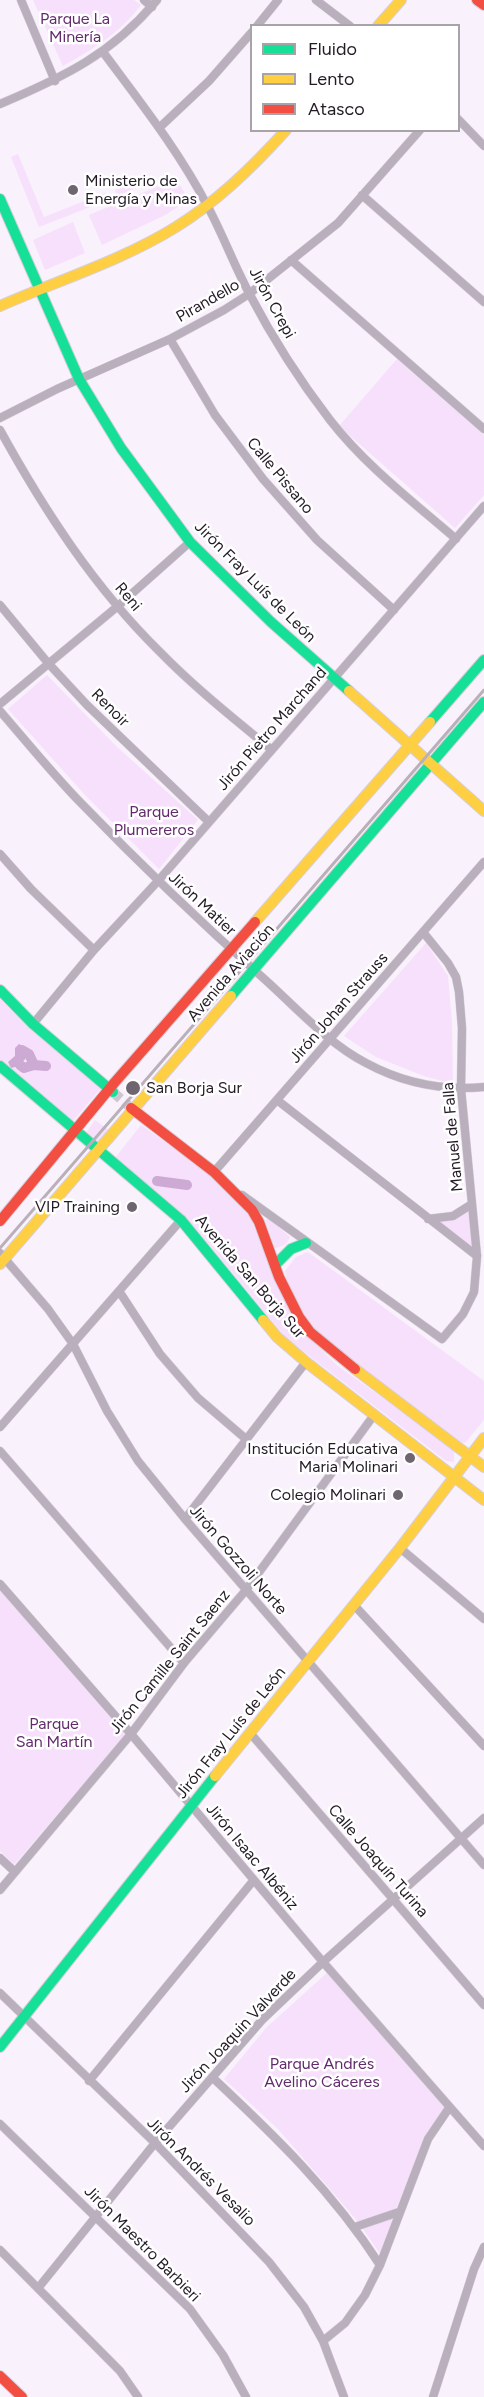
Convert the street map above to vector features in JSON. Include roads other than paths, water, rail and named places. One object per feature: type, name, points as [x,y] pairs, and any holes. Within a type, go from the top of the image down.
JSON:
[{"type":"main road","points":[[380,24],[401,0]]},
{"type":"main road","points":[[477,0],[484,5]]},
{"type":"main road","points":[[0,306],[124,254],[165,232],[207,205],[267,152],[284,132]]},
{"type":"main road","name":"Jirón Fray Luís de León","points":[[1,202],[79,379],[121,448],[190,542],[271,622],[484,811]]},
{"type":"main road","name":"Avenida Aviación","points":[[0,1221],[231,949],[484,660]]},
{"type":"main road","name":"Avenida Aviación","points":[[2,1259],[484,702]]},
{"type":"main road","points":[[0,990],[33,1024],[111,1091]]},
{"type":"main road","name":"Avenida San Borja Sur","points":[[0,1066],[181,1220],[277,1337],[484,1500]]},
{"type":"main road","name":"Avenida San Borja Sur","points":[[132,1109],[214,1172],[252,1210],[299,1317],[310,1332],[340,1358],[484,1467]]},
{"type":"main road","points":[[275,1265],[291,1249],[306,1243]]},
{"type":"main road","name":"Jirón Fray Luís de León","points":[[0,2047],[400,1548],[484,1438]]},
{"type":"main road","points":[[0,2376],[22,2397]]},
{"type":"street","points":[[21,0],[55,81]]},
{"type":"street","points":[[0,104],[55,81],[103,52],[134,27],[155,3],[144,0]]},
{"type":"street","points":[[259,24],[278,0]]},
{"type":"street","points":[[316,0],[347,24]]},
{"type":"street","points":[[159,128],[209,81],[250,34]]},
{"type":"street","name":"Jirón Crepi","points":[[103,52],[159,128],[207,205],[249,294],[302,381],[358,453],[456,539]]},
{"type":"street","points":[[460,120],[484,146]]},
{"type":"street","name":"Pirandello","points":[[0,418],[79,379],[170,339],[249,294],[338,223],[418,132]]},
{"type":"street","points":[[363,195],[484,302]]},
{"type":"street","points":[[291,260],[484,429]]},
{"type":"street","name":"Calle Pissano","points":[[170,339],[215,415],[263,479],[317,540],[394,610]]},
{"type":"street","name":"Reni","points":[[0,430],[32,487],[75,553],[118,606],[158,651],[272,750]]},
{"type":"street","name":"Jirón Pietro Marchand","points":[[33,1024],[94,950],[158,881],[484,507]]},
{"type":"street","points":[[0,704],[118,606],[190,542]]},
{"type":"street","name":"Renoir","points":[[0,605],[48,663],[87,705],[209,822]]},
{"type":"street","name":"Jirón Matier","points":[[0,711],[76,799],[158,881],[253,970],[331,1038],[364,1063],[428,1087],[461,1089],[484,1087]]},
{"type":"street","points":[[0,854],[31,889],[94,950]]},
{"type":"street","name":"Jirón Johan Strauss","points":[[214,1172],[484,862]]},
{"type":"street","name":"Manuel de Falla","points":[[306,1243],[442,1339],[463,1314],[474,1292],[477,1256],[461,1089],[462,1028],[456,977],[448,963],[423,932]]},
{"type":"street","points":[[276,1100],[477,1256]]},
{"type":"street","points":[[229,1185],[306,1243]]},
{"type":"street","points":[[428,1219],[453,1216],[472,1204]]},
{"type":"street","points":[[0,1427],[181,1220]]},
{"type":"street","name":"Jirón Gozzoli Norte","points":[[2,1259],[48,1309],[73,1344],[107,1411],[138,1461],[184,1519],[484,1865]]},
{"type":"street","points":[[118,1292],[168,1363],[198,1398],[246,1439]]},
{"type":"street","points":[[184,1519],[306,1362]]},
{"type":"street","name":"Jirón Camille Saint Saenz","points":[[0,1890],[246,1590],[374,1415]]},
{"type":"street","points":[[0,1451],[184,1663]]},
{"type":"street","points":[[400,1548],[484,1619]]},
{"type":"street","name":"Jirón Isaac Albéniz","points":[[0,1584],[253,1881],[484,2146]]},
{"type":"street","points":[[354,1605],[484,1746]]},
{"type":"street","name":"Calle Joaquín Turina","points":[[251,1734],[484,2005]]},
{"type":"street","name":"Jirón Joaquin Valverde","points":[[39,2287],[95,2215],[262,2020],[323,1962],[484,1818]]},
{"type":"street","points":[[0,1858],[15,1872]]},
{"type":"street","points":[[89,2081],[253,1881]]},
{"type":"street","name":"Jirón Andrés Vesalio","points":[[0,1993],[155,2144],[269,2262],[304,2307],[323,2340],[344,2397]]},
{"type":"street","points":[[212,2077],[311,2174],[356,2227],[380,2265]]},
{"type":"street","points":[[323,2340],[345,2323],[365,2295],[380,2265],[428,2139],[449,2108]]},
{"type":"street","name":"Jirón Maestro Barbieri","points":[[0,2124],[190,2309],[223,2355],[246,2397]]},
{"type":"street","points":[[356,2227],[399,2212]]},
{"type":"street","points":[[433,2397],[474,2269],[484,2247]]},
{"type":"street","points":[[0,2250],[120,2371],[138,2397]]},
{"type":"waterway","points":[[22,1050],[29,1054],[34,1065]]},
{"type":"waterway","points":[[20,1065],[24,1068],[34,1065],[46,1066]]},
{"type":"waterway","points":[[157,1181],[187,1185]]},
{"type":"tunnel","points":[[113,1092],[131,1108]]},
{"type":"railway","points":[[0,1248],[484,690]]},
{"type":"place","name":"Ministerio de Energía y Minas","points":[[73,190]]},
{"type":"place","name":"San Borja Sur","points":[[133,1088]]},
{"type":"place","name":"VIP Training","points":[[132,1207]]},
{"type":"place","name":"Institución Educativa Maria Molinari","points":[[410,1458]]},
{"type":"place","name":"Colegio Molinari","points":[[398,1495]]},
{"type":"park label","name":"Parque La Minería","points":[[75,28]]},
{"type":"park label","name":"Parque Plumereros","points":[[154,821]]},
{"type":"park label","name":"Parque San Martín","points":[[54,1733]]},
{"type":"park label","name":"Parque Andrés Avelino Cáceres","points":[[322,2073]]}]
